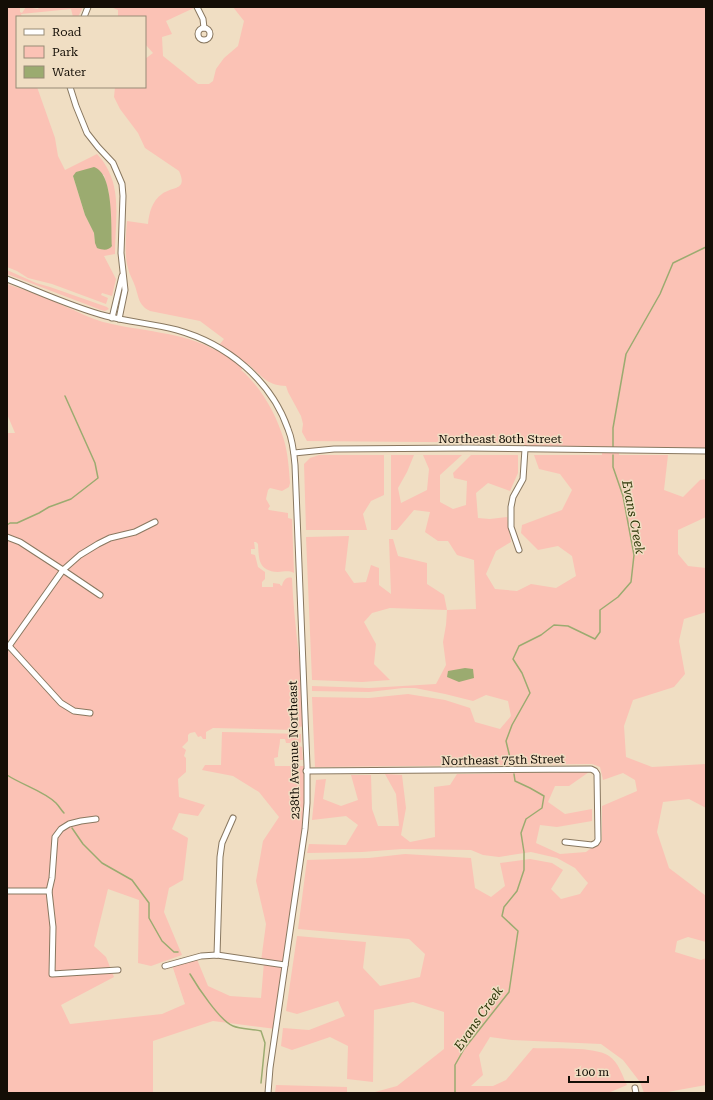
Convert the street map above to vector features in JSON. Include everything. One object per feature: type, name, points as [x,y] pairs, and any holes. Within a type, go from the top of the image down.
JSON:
[{"type":"street","points":[[197,7],[203,19],[204,28]]},
{"type":"street","points":[[70,88],[87,133],[113,163],[122,184],[121,253],[125,290],[119,319]]},
{"type":"street","points":[[112,318],[123,273]]},
{"type":"street","name":"238th Avenue Northeast","points":[[7,279],[91,312],[112,318],[177,330],[200,338],[214,345],[243,364],[260,382],[283,416],[291,436],[294,453],[307,791],[305,824],[270,1068],[268,1093]]},
{"type":"street","name":"Northeast 80th Street","points":[[294,453],[334,449],[706,451]]},
{"type":"street","points":[[519,550],[511,527],[511,507],[513,497],[523,479],[525,449]]},
{"type":"street","points":[[90,713],[74,711],[61,702],[8,646],[63,570],[80,555],[110,538],[135,532],[155,522]]},
{"type":"street","points":[[7,536],[20,542],[100,595]]},
{"type":"street","name":"Northeast 75th Street","points":[[306,771],[591,769],[597,774],[598,840],[592,845],[565,842]]},
{"type":"street","points":[[217,954],[220,857],[222,843],[233,818]]},
{"type":"street","points":[[96,819],[76,821],[69,824],[57,833],[53,841],[52,878],[49,891],[53,927],[52,972],[118,970]]},
{"type":"street","points":[[7,891],[49,891]]},
{"type":"street","points":[[165,966],[201,956],[217,954],[285,965]]},
{"type":"green space","points":[[7,7],[20,7],[20,12],[22,13],[26,7],[38,9],[39,7],[83,7],[78,16],[73,16],[71,9],[21,14],[22,16],[16,16],[16,88],[37,88],[55,138],[58,156],[65,170],[97,154],[106,165],[115,189],[116,201],[115,254],[104,256],[116,279],[112,296],[102,293],[101,295],[108,298],[106,304],[52,284],[28,278],[7,267]],"holes":[[[104,175],[109,193],[95,243],[94,233],[85,215],[73,176]]]},
{"type":"green space","points":[[111,7],[196,7],[166,21],[172,34],[162,37],[163,56],[198,84],[209,84],[213,81],[216,69],[224,58],[238,46],[244,21],[233,7],[706,7],[706,451],[619,451],[619,455],[668,455],[664,490],[683,497],[700,480],[706,479],[706,517],[678,530],[678,554],[688,566],[706,568],[706,612],[684,619],[679,641],[685,674],[674,687],[633,700],[624,726],[626,757],[652,767],[706,764],[706,808],[689,799],[663,802],[657,832],[669,868],[706,896],[706,942],[688,937],[677,941],[675,952],[701,960],[706,958],[706,1085],[662,1093],[644,1093],[640,1082],[623,1060],[601,1044],[512,1040],[490,1037],[479,1055],[483,1075],[471,1086],[493,1086],[506,1080],[533,1048],[584,1049],[602,1053],[609,1056],[615,1062],[627,1085],[608,1093],[376,1093],[375,1092],[397,1086],[444,1049],[444,1012],[413,1002],[374,1010],[373,1082],[347,1079],[348,1046],[330,1037],[292,1050],[281,1046],[283,1028],[309,1030],[345,1016],[338,1001],[297,1014],[286,1011],[297,936],[366,942],[363,968],[380,986],[420,977],[425,954],[409,939],[298,929],[307,860],[369,858],[405,854],[471,858],[475,888],[491,897],[505,886],[500,863],[530,859],[552,863],[563,870],[551,889],[561,899],[580,894],[588,883],[575,868],[557,858],[531,852],[499,857],[483,855],[471,850],[402,849],[362,852],[307,853],[309,844],[346,845],[358,825],[346,816],[312,820],[316,780],[326,779],[323,799],[341,806],[358,800],[351,775],[371,775],[372,809],[378,826],[399,826],[396,794],[385,774],[402,775],[406,808],[401,835],[410,842],[435,837],[434,787],[450,785],[457,774],[589,772],[569,786],[555,786],[548,802],[565,814],[592,809],[592,821],[557,827],[540,825],[536,843],[560,854],[586,852],[602,840],[602,806],[637,791],[635,780],[623,773],[603,780],[600,767],[592,764],[315,767],[312,697],[369,698],[408,694],[445,700],[470,708],[475,722],[500,729],[511,716],[508,701],[486,695],[473,701],[415,688],[369,692],[312,691],[312,686],[369,688],[436,684],[446,665],[443,642],[447,610],[476,609],[474,560],[457,555],[448,541],[438,541],[425,532],[430,512],[414,510],[397,530],[391,530],[391,455],[414,455],[398,488],[401,503],[427,490],[429,469],[423,455],[462,455],[440,475],[440,502],[453,509],[466,505],[467,481],[454,478],[453,473],[471,455],[518,455],[518,473],[510,491],[488,483],[476,493],[478,518],[490,519],[507,517],[511,542],[496,551],[486,574],[495,589],[517,591],[531,584],[556,588],[576,576],[572,556],[558,546],[538,550],[521,533],[522,525],[562,510],[572,490],[560,474],[539,469],[534,455],[602,455],[602,451],[524,451],[524,443],[307,441],[302,432],[303,424],[301,416],[286,386],[269,382],[248,364],[241,370],[262,393],[281,430],[285,445],[289,472],[289,487],[282,491],[270,488],[266,499],[270,506],[268,509],[269,510],[288,513],[288,518],[292,519],[294,573],[288,571],[271,571],[263,567],[259,559],[258,544],[256,542],[254,542],[255,549],[251,549],[251,554],[255,555],[258,567],[265,572],[265,579],[262,582],[262,587],[273,587],[273,583],[280,584],[282,586],[285,579],[292,578],[305,726],[294,730],[213,728],[206,732],[206,739],[203,739],[201,736],[198,737],[195,732],[188,735],[188,741],[182,747],[186,750],[184,756],[186,758],[186,772],[178,779],[179,797],[205,805],[198,816],[179,813],[172,829],[188,838],[183,880],[169,888],[164,912],[182,955],[151,966],[138,963],[139,900],[108,889],[94,946],[106,957],[114,977],[61,1005],[70,1024],[162,1014],[185,1004],[172,965],[196,957],[208,986],[230,996],[261,998],[264,962],[261,961],[266,924],[256,881],[263,841],[279,817],[259,792],[233,776],[202,770],[205,765],[221,765],[222,732],[301,734],[300,743],[286,743],[285,739],[280,739],[278,757],[274,758],[275,766],[307,766],[307,803],[276,1029],[213,1021],[153,1041],[153,1093],[7,1093],[7,433],[15,433],[7,414],[7,284],[28,291],[103,322],[189,339],[215,350],[224,339],[200,321],[146,309],[141,303],[129,272],[126,251],[127,221],[148,224],[150,212],[156,200],[162,194],[178,187],[182,182],[179,171],[145,148],[138,133],[120,109],[114,97],[115,88],[146,88],[146,58],[153,53],[146,45],[146,16],[118,16],[118,10]]},
{"type":"green space","points":[[7,270],[36,283],[107,307],[109,309],[105,311],[101,310],[7,274]]},
{"type":"green space","points":[[319,455],[384,455],[384,495],[371,501],[363,514],[367,530],[306,530],[304,464],[310,458]]},
{"type":"green space","points":[[349,536],[345,570],[354,583],[366,582],[371,565],[379,568],[379,585],[391,594],[389,539],[393,539],[398,556],[427,563],[427,584],[444,595],[447,610],[390,608],[372,613],[364,622],[376,644],[374,664],[390,680],[362,682],[312,680],[306,537]]},
{"type":"green space","points":[[293,747],[302,747],[303,760],[293,760],[291,750]]},
{"type":"green space","points":[[276,1085],[347,1087],[347,1093],[275,1093]]},
{"type":"water","points":[[94,167],[100,171],[105,179],[110,202],[112,246],[103,250],[97,248],[94,233],[85,215],[73,176],[76,172]]},
{"type":"water","points":[[465,668],[473,669],[474,678],[459,682],[447,677],[448,671]]},
{"type":"waterway","points":[[613,447],[613,428],[626,354],[660,294],[673,263],[706,247]]},
{"type":"waterway","points":[[7,525],[10,523],[17,523],[49,507],[71,499],[98,478],[95,463],[65,396]]},
{"type":"waterway","name":"Evans Creek","points":[[512,766],[506,741],[512,725],[530,693],[522,673],[513,659],[519,646],[541,635],[554,625],[568,626],[595,639],[600,632],[600,610],[618,597],[631,582],[634,555],[623,496],[613,467],[613,455]]},
{"type":"waterway","name":"Evans Creek","points":[[455,1093],[455,1065],[464,1049],[509,992],[518,931],[502,916],[504,907],[517,891],[524,870],[524,852],[521,833],[526,819],[542,808],[544,796],[515,781],[514,774]]},
{"type":"waterway","points":[[7,775],[45,795],[56,803],[64,813]]},
{"type":"waterway","points":[[72,828],[83,844],[102,863],[132,880],[149,903],[149,918],[162,941],[174,952],[178,952]]},
{"type":"waterway","points":[[190,974],[209,1003],[228,1023],[236,1027],[261,1031],[265,1043],[261,1083]]}]
